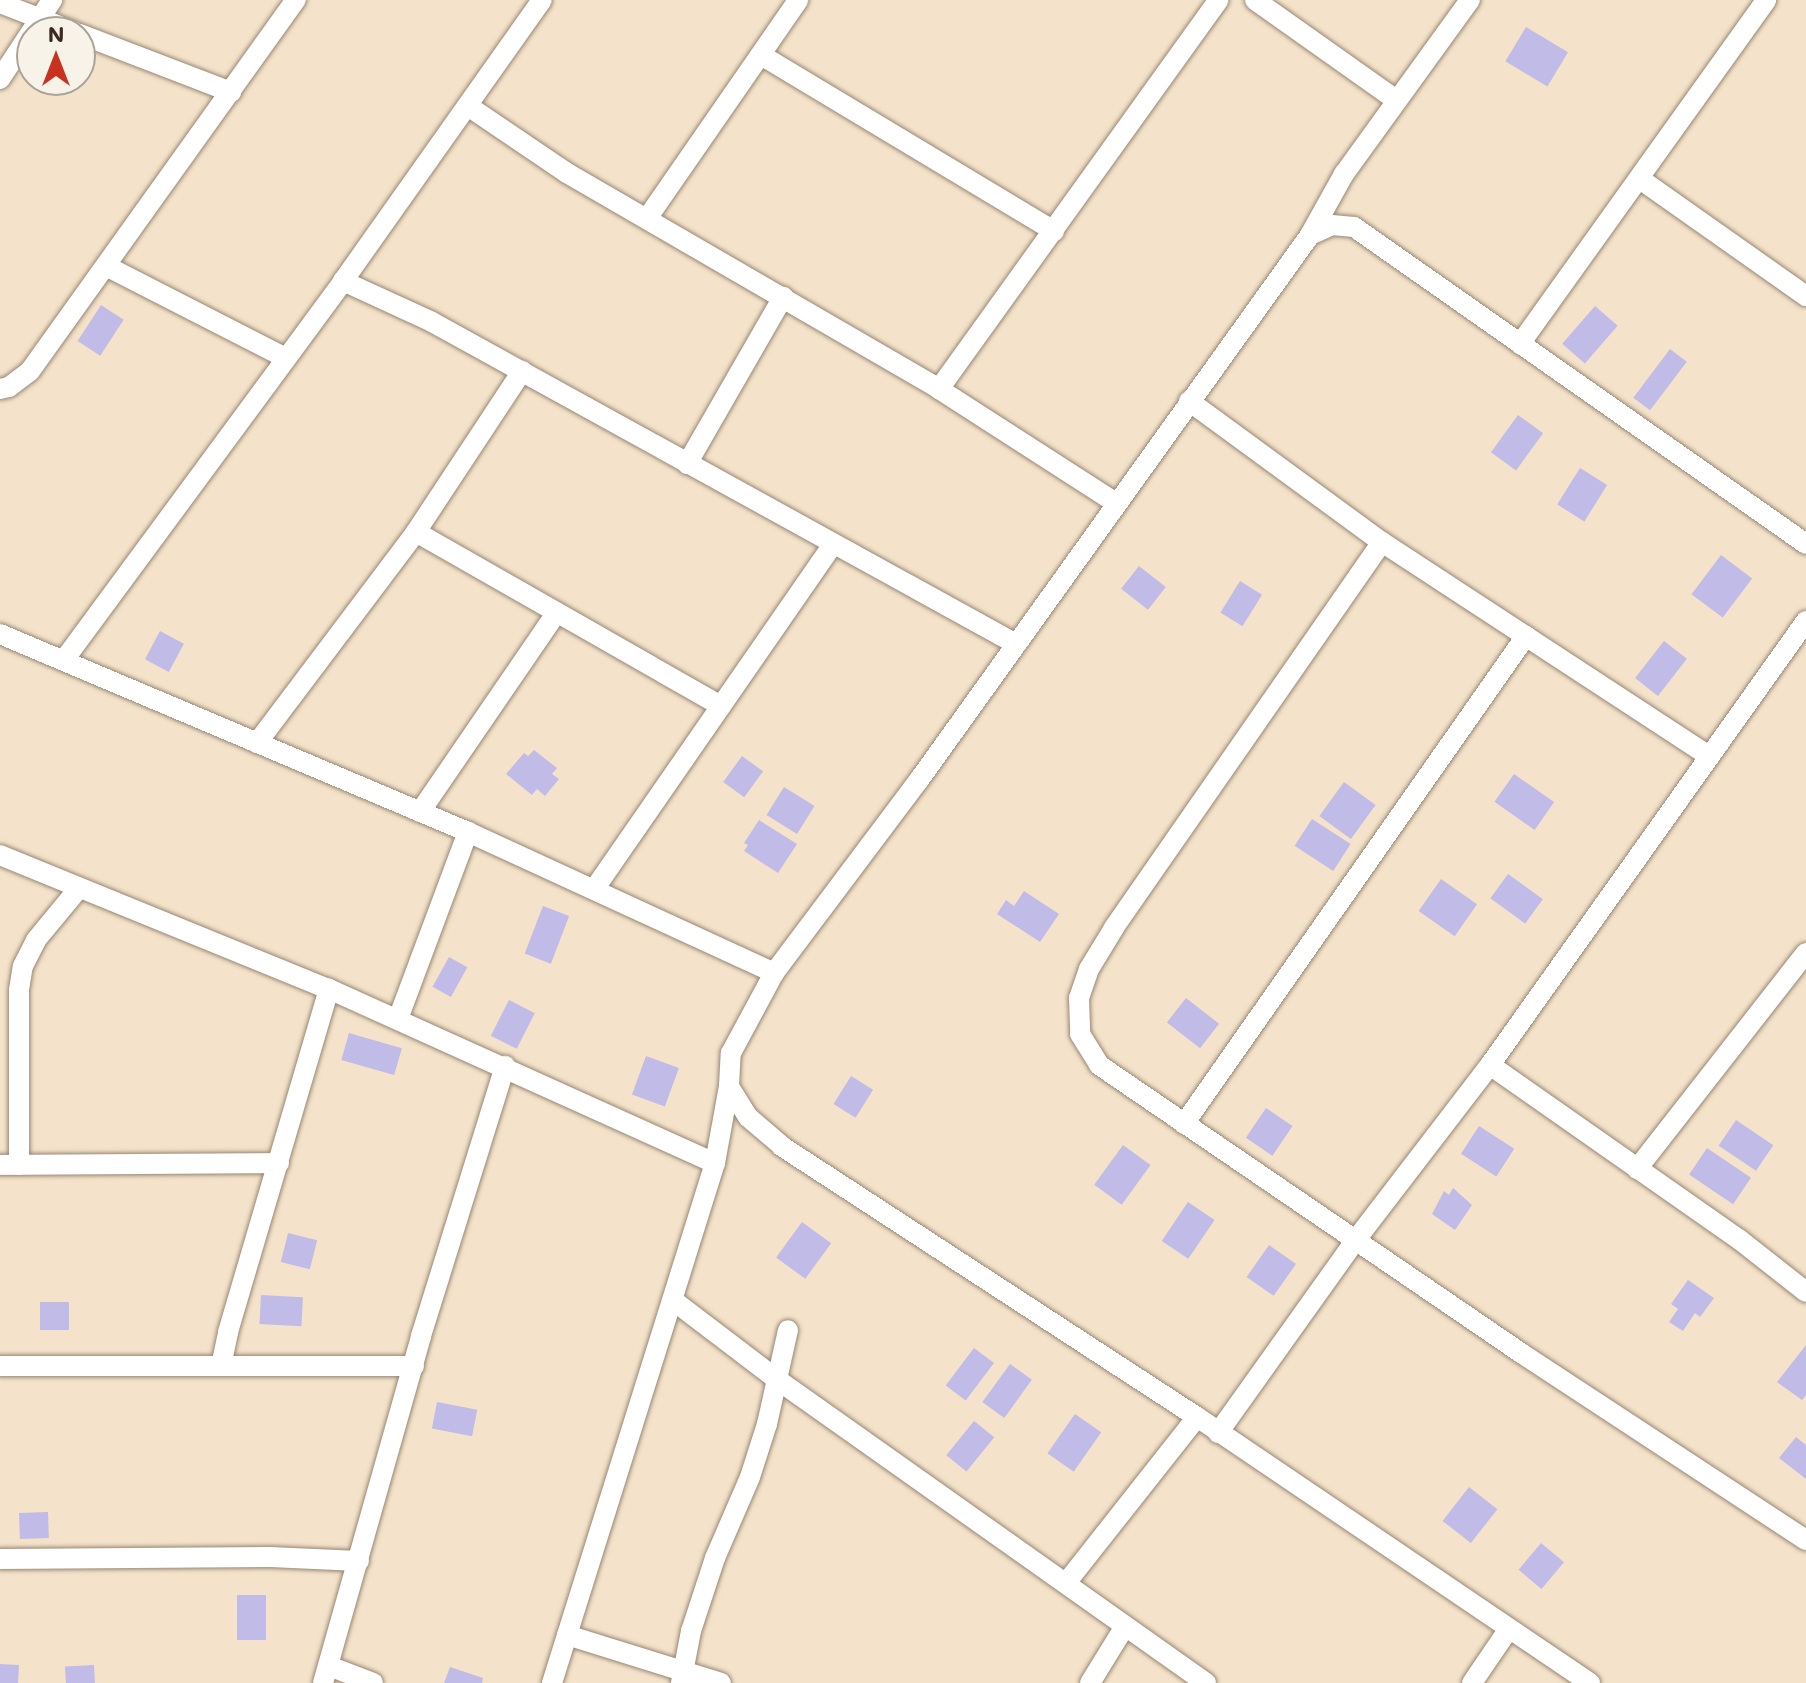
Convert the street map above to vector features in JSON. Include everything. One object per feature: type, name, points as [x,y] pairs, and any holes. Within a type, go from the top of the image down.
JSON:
[{"type":"street","points":[[0,389],[9,387],[30,371],[108,267],[296,0]]},
{"type":"street","points":[[64,660],[343,281],[542,0]]},
{"type":"street","points":[[648,217],[798,0]]},
{"type":"street","points":[[939,389],[1219,0]]},
{"type":"street","points":[[1255,0],[1396,100]]},
{"type":"street","points":[[552,1683],[715,1163],[729,1086],[731,1053],[774,973],[1016,644],[1310,235],[1344,174],[1470,0]]},
{"type":"street","points":[[1520,344],[1766,0]]},
{"type":"street","points":[[0,3],[34,16]]},
{"type":"street","points":[[96,40],[231,92]]},
{"type":"street","points":[[0,79],[16,54]]},
{"type":"street","points":[[761,55],[1054,231]]},
{"type":"street","points":[[468,106],[567,173],[648,217],[939,389],[1116,503]]},
{"type":"street","points":[[1640,179],[1803,287]]},
{"type":"street","points":[[1310,235],[1332,225],[1354,227],[1806,544]]},
{"type":"street","points":[[108,267],[286,358]]},
{"type":"street","points":[[343,281],[432,322],[1016,644]]},
{"type":"street","points":[[687,464],[783,297]]},
{"type":"street","points":[[257,743],[416,532],[522,371]]},
{"type":"street","points":[[1189,401],[1382,542],[1709,756]]},
{"type":"street","points":[[416,532],[721,706]]},
{"type":"street","points":[[1382,542],[1114,928],[1079,998],[1080,1034],[1099,1065],[1355,1241],[1806,1540]]},
{"type":"street","points":[[595,888],[833,544]]},
{"type":"street","points":[[420,812],[557,612]]},
{"type":"street","points":[[1218,1433],[1355,1241],[1490,1065],[1806,621]]},
{"type":"street","points":[[0,634],[468,832],[774,973]]},
{"type":"street","points":[[1184,1124],[1526,636]]},
{"type":"street","points":[[398,1019],[468,832]]},
{"type":"street","points":[[0,855],[329,989],[715,1163]]},
{"type":"street","points":[[79,888],[36,940],[23,966],[19,990],[10,1165],[279,1163]]},
{"type":"street","points":[[1637,1169],[1806,953]]},
{"type":"street","points":[[221,1366],[228,1332],[329,989]]},
{"type":"street","points":[[1490,1065],[1806,1292]]},
{"type":"street","points":[[373,1683],[326,1674],[414,1366],[505,1066]]},
{"type":"street","points":[[729,1086],[748,1117],[782,1146],[1197,1417],[1590,1683]]},
{"type":"street","points":[[674,1301],[775,1378],[1206,1683]]},
{"type":"street","points":[[681,1677],[715,1558],[750,1477],[767,1424],[788,1330]]},
{"type":"street","points":[[0,1366],[414,1366]]},
{"type":"street","points":[[1066,1583],[1197,1417]]},
{"type":"street","points":[[0,1559],[270,1557],[359,1561]]},
{"type":"street","points":[[1090,1683],[1125,1626]]},
{"type":"street","points":[[1472,1683],[1508,1630]]},
{"type":"street","points":[[567,1635],[681,1677],[721,1683]]},
{"type":"building","points":[[1526,27],[1568,52],[1547,87],[1505,61]]},
{"type":"building","points":[[101,305],[124,320],[100,356],[78,341]]},
{"type":"building","points":[[1595,306],[1618,326],[1585,363],[1562,344]]},
{"type":"building","points":[[1670,349],[1687,362],[1650,410],[1633,398]]},
{"type":"building","points":[[1518,415],[1543,433],[1516,470],[1491,452]]},
{"type":"building","points":[[1580,468],[1607,485],[1584,521],[1557,504]]},
{"type":"building","points":[[1721,555],[1752,578],[1723,618],[1692,594]]},
{"type":"building","points":[[1139,566],[1166,587],[1148,610],[1121,589]]},
{"type":"building","points":[[1240,581],[1262,595],[1242,626],[1220,612]]},
{"type":"building","points":[[160,631],[184,644],[169,672],[145,659]]},
{"type":"building","points":[[1664,641],[1687,659],[1658,696],[1635,678]]},
{"type":"building","points":[[534,750],[557,768],[552,774],[559,779],[545,796],[537,789],[532,795],[506,774],[524,753],[528,756]]},
{"type":"building","points":[[742,756],[763,771],[744,797],[723,782]]},
{"type":"building","points":[[1514,774],[1554,802],[1535,830],[1494,802]]},
{"type":"building","points":[[1344,782],[1376,805],[1351,839],[1319,816]]},
{"type":"building","points":[[784,787],[815,806],[797,834],[767,815]]},
{"type":"building","points":[[1312,819],[1351,844],[1333,871],[1295,846]]},
{"type":"building","points":[[759,820],[797,844],[778,873],[744,851],[748,845],[744,843]]},
{"type":"building","points":[[1508,874],[1543,899],[1525,924],[1490,898]]},
{"type":"building","points":[[1441,879],[1477,904],[1455,936],[1419,911]]},
{"type":"building","points":[[1024,891],[1059,914],[1040,942],[997,914],[1006,900],[1014,906]]},
{"type":"building","points":[[543,906],[569,916],[551,964],[525,954]]},
{"type":"building","points":[[449,957],[467,967],[451,997],[433,987]]},
{"type":"building","points":[[1186,998],[1219,1024],[1200,1048],[1167,1022]]},
{"type":"building","points":[[509,1000],[535,1013],[517,1049],[491,1036]]},
{"type":"building","points":[[349,1033],[402,1048],[394,1075],[341,1060]]},
{"type":"building","points":[[646,1056],[679,1068],[665,1106],[632,1095]]},
{"type":"building","points":[[851,1076],[873,1090],[856,1118],[834,1104]]},
{"type":"building","points":[[1266,1108],[1293,1126],[1272,1156],[1246,1138]]},
{"type":"building","points":[[1736,1120],[1773,1145],[1756,1171],[1719,1146]]},
{"type":"building","points":[[1479,1126],[1514,1149],[1496,1177],[1461,1154]]},
{"type":"building","points":[[1123,1145],[1151,1165],[1122,1205],[1094,1185]]},
{"type":"building","points":[[1707,1148],[1751,1178],[1733,1204],[1689,1175]]},
{"type":"building","points":[[1453,1188],[1472,1205],[1455,1230],[1432,1214],[1444,1191],[1449,1195]]},
{"type":"building","points":[[1188,1202],[1215,1220],[1188,1259],[1162,1241]]},
{"type":"building","points":[[802,1222],[831,1243],[805,1279],[776,1258]]},
{"type":"building","points":[[288,1233],[317,1240],[310,1269],[281,1262]]},
{"type":"building","points":[[1269,1245],[1296,1264],[1274,1296],[1247,1277]]},
{"type":"building","points":[[1688,1280],[1714,1298],[1700,1317],[1695,1313],[1683,1331],[1669,1322],[1678,1309],[1671,1304]]},
{"type":"building","points":[[261,1295],[303,1297],[301,1326],[259,1324]]},
{"type":"building","points":[[40,1302],[69,1302],[69,1330],[40,1330]]},
{"type":"building","points":[[1806,1345],[1806,1395],[1802,1400],[1777,1382]]},
{"type":"building","points":[[974,1348],[994,1363],[966,1401],[946,1386]]},
{"type":"building","points":[[1010,1364],[1032,1380],[1004,1418],[982,1402]]},
{"type":"building","points":[[437,1402],[477,1410],[472,1436],[432,1429]]},
{"type":"building","points":[[1075,1414],[1101,1432],[1074,1472],[1047,1453]]},
{"type":"building","points":[[974,1421],[994,1437],[967,1472],[946,1455]]},
{"type":"building","points":[[1796,1437],[1806,1445],[1806,1479],[1779,1458]]},
{"type":"building","points":[[1469,1487],[1497,1509],[1471,1543],[1443,1521]]},
{"type":"building","points":[[48,1512],[49,1538],[20,1539],[19,1513]]},
{"type":"building","points":[[1541,1543],[1564,1562],[1541,1589],[1519,1570]]},
{"type":"building","points":[[237,1595],[266,1595],[266,1640],[237,1640]]},
{"type":"building","points":[[0,1664],[19,1665],[18,1683],[0,1683]]},
{"type":"building","points":[[94,1665],[95,1683],[66,1683],[65,1667]]},
{"type":"building","points":[[450,1667],[483,1678],[482,1683],[444,1683]]}]
